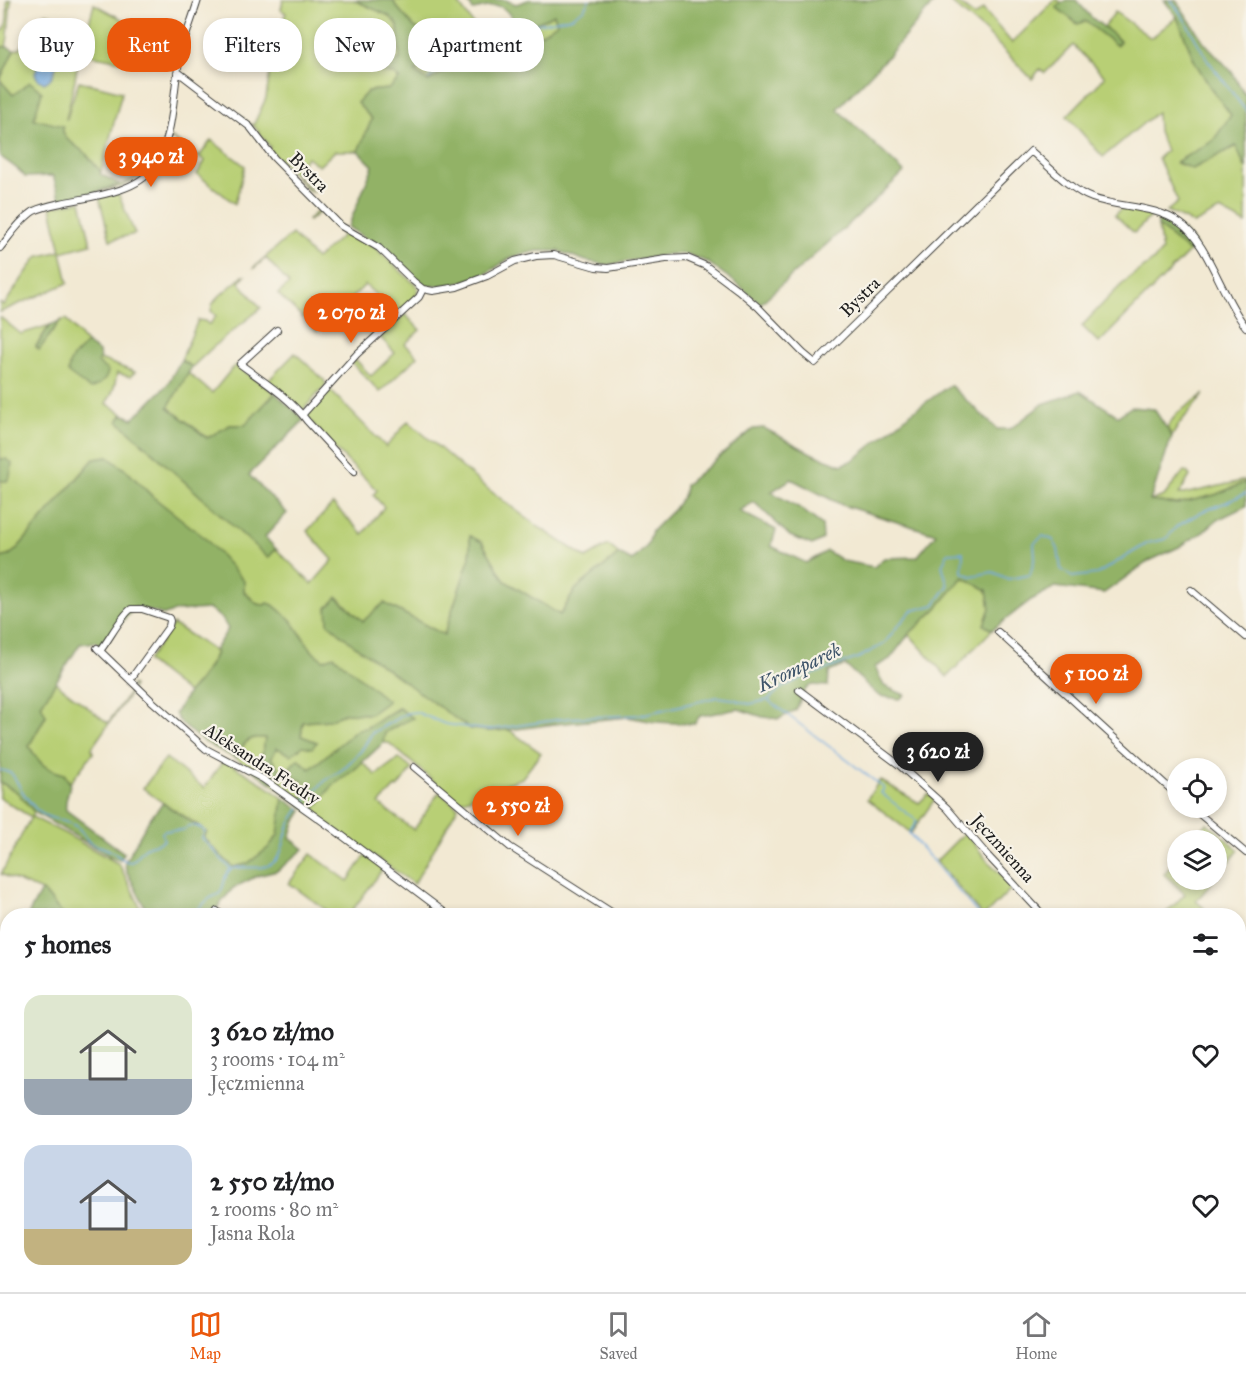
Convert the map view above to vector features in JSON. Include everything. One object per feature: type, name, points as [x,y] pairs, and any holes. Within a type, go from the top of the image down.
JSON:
[{"type":"street","points":[[191,22],[198,0]]},
{"type":"street","points":[[0,248],[33,212],[122,189],[147,175],[158,159],[169,131],[178,72]]},
{"type":"street","name":"Bystra","points":[[178,72],[250,127],[274,158],[341,226],[379,248],[423,289],[433,291],[457,287],[487,276],[515,261],[536,256],[554,255],[596,267],[608,268],[687,258],[706,266],[738,290],[815,363],[1031,151],[1066,182],[1091,198],[1156,212],[1180,222],[1202,249],[1246,327]]},
{"type":"street","points":[[303,414],[357,354],[419,297],[423,289]]},
{"type":"street","points":[[277,330],[240,364],[303,414],[354,472]]},
{"type":"street","points":[[1191,590],[1246,637]]},
{"type":"street","name":"Aleksandra Fredry","points":[[130,681],[169,626],[169,618],[142,609],[131,609],[125,614],[109,641],[99,650],[130,681],[206,749],[263,779],[439,908]]},
{"type":"street","points":[[998,632],[1167,786]]},
{"type":"street","name":"Jęczmienna","points":[[799,690],[898,764],[947,808],[1036,908]]},
{"type":"street","points":[[414,767],[510,847],[605,908]]},
{"type":"street","points":[[1204,818],[1246,853]]},
{"type":"green space","points":[[7,0],[11,0],[8,36],[6,47],[0,47],[0,34],[7,18]]},
{"type":"green space","points":[[283,0],[354,0],[390,16],[392,18],[314,18],[314,72],[381,72],[394,74],[399,79],[389,89],[368,91],[357,103],[372,119],[358,151],[335,151],[319,166],[307,157],[294,173],[313,192],[309,191],[280,159],[278,160],[269,150],[270,147],[253,125],[266,98],[270,72],[302,72],[302,18],[284,18],[286,13],[281,10]]},
{"type":"green space","points":[[354,0],[393,0],[408,20],[408,72],[415,72],[428,81],[444,72],[544,72],[544,32],[557,23],[554,14],[544,19],[512,18],[502,7],[498,6],[473,10],[466,0],[505,0],[516,4],[529,0],[936,0],[888,56],[837,109],[904,172],[760,304],[707,262],[687,254],[671,254],[607,265],[586,261],[559,251],[537,251],[512,257],[484,275],[455,284],[424,287],[386,252],[348,227],[373,166],[358,151],[372,119],[357,103],[368,91],[389,89],[399,79],[394,74],[381,72],[396,72],[396,61],[400,60],[398,25],[396,18]]},
{"type":"green space","points":[[393,0],[456,0],[469,18],[408,18],[408,20]]},
{"type":"green space","points":[[948,0],[954,0],[975,16],[983,9],[1012,43],[1055,0],[1062,3],[1057,8],[1077,24],[1085,21],[1116,45],[1120,41],[1104,27],[1115,12],[1151,38],[1177,17],[1195,62],[1210,87],[1232,115],[1213,141],[1176,163],[1193,169],[1236,146],[1246,169],[1246,224],[1220,210],[1194,224],[1167,211],[1178,202],[1158,158],[1166,151],[1158,131],[1157,112],[1103,157],[1067,116],[1105,77],[1073,45],[1045,73],[1040,69],[1032,79],[987,33]]},
{"type":"green space","points":[[1066,0],[1076,0],[1091,17],[1120,42],[1116,45],[1085,21],[1078,24],[1056,7]]},
{"type":"green space","points":[[1164,0],[1176,0],[1204,42],[1232,72],[1246,96],[1246,169],[1236,146],[1192,169],[1176,162],[1213,141],[1231,115],[1195,62],[1177,17]]},
{"type":"green space","points":[[94,4],[120,18],[107,18],[107,58],[95,56],[95,18],[90,18]]},
{"type":"green space","points":[[46,13],[61,18],[42,18]]},
{"type":"green space","points":[[554,14],[557,23],[544,32],[544,19]]},
{"type":"green space","points":[[396,23],[398,25],[400,60],[396,61]]},
{"type":"green space","points":[[0,47],[14,50],[0,80]]},
{"type":"green space","points":[[18,49],[18,72],[76,72],[66,119],[79,81],[122,92],[101,172],[86,154],[67,139],[63,132],[34,119],[0,80],[14,50]]},
{"type":"green space","points":[[414,72],[444,72],[428,81]]},
{"type":"green space","points":[[0,80],[13,95],[30,82],[42,92],[34,119],[63,126],[67,139],[86,154],[101,172],[100,174],[120,184],[92,193],[60,199],[53,176],[25,177],[0,156]]},
{"type":"green space","points":[[211,140],[245,166],[235,204],[197,174],[205,161],[199,157]]},
{"type":"green space","points":[[155,157],[144,175],[121,187],[34,206],[122,184],[141,173]]},
{"type":"green space","points":[[118,193],[135,234],[110,240],[99,197]]},
{"type":"green space","points":[[81,201],[91,244],[61,252],[68,283],[0,312],[0,303],[4,305],[37,257],[61,251],[51,207]]},
{"type":"green space","points":[[1122,208],[1152,215],[1134,233],[1115,215]]},
{"type":"green space","points":[[322,210],[346,233],[372,245],[418,287],[414,299],[408,306],[398,314],[365,285],[317,331],[278,294],[289,284],[266,258],[253,269],[292,234],[316,259],[343,235],[321,211],[308,220],[317,211]]},
{"type":"green space","points":[[1160,217],[1180,228],[1191,240],[1195,245],[1189,252],[1158,226]]},
{"type":"green space","points":[[1158,226],[1189,252],[1099,343],[1082,326],[1123,284],[1162,251]]},
{"type":"green space","points":[[245,276],[239,282],[261,308],[192,367],[181,360],[198,320],[210,324],[216,316],[211,311],[212,305]]},
{"type":"green space","points":[[405,314],[420,330],[405,344],[418,356],[380,392],[352,363],[356,360],[371,376],[395,353],[380,337]]},
{"type":"green space","points":[[0,317],[21,334],[50,325],[36,346],[39,349],[60,321],[66,319],[86,343],[83,349],[75,354],[98,363],[100,359],[135,372],[130,377],[117,373],[115,385],[106,403],[123,414],[118,421],[268,557],[276,549],[312,584],[333,560],[307,531],[333,504],[363,534],[384,507],[373,495],[377,490],[333,447],[306,416],[329,389],[386,447],[408,421],[484,486],[537,526],[586,558],[608,545],[619,554],[576,589],[560,615],[505,581],[482,542],[470,537],[470,557],[444,635],[384,603],[363,622],[338,597],[327,608],[487,731],[509,730],[541,753],[522,778],[458,802],[389,743],[383,743],[384,733],[412,718],[398,708],[366,728],[358,730],[310,769],[299,759],[290,767],[296,778],[312,786],[298,803],[271,783],[280,770],[271,758],[277,748],[303,746],[317,742],[301,736],[303,722],[329,720],[346,713],[370,714],[323,660],[313,652],[291,620],[273,605],[257,604],[244,591],[244,587],[126,470],[108,457],[94,459],[16,550],[0,558],[0,481],[6,459],[0,459]]},
{"type":"green space","points":[[60,321],[39,350],[36,347],[50,325]]},
{"type":"green space","points":[[86,343],[99,352],[98,363],[108,371],[104,380],[90,389],[68,373],[72,358]]},
{"type":"green space","points":[[295,353],[324,380],[326,385],[302,411],[267,382]]},
{"type":"green space","points":[[181,360],[192,367],[168,407],[207,438],[230,425],[245,425],[275,393],[303,419],[249,475],[287,513],[265,537],[276,549],[268,558],[118,421],[123,414],[133,419],[167,385]]},
{"type":"green space","points":[[235,365],[275,393],[245,425],[230,425],[208,438],[168,407],[188,373],[212,393]]},
{"type":"green space","points":[[950,385],[997,429],[1010,429],[1043,404],[1080,391],[1118,416],[1131,407],[1154,409],[1172,436],[1150,501],[1177,504],[1215,495],[1246,482],[1246,506],[1217,520],[1202,533],[1179,547],[1149,561],[1104,593],[1055,587],[1031,600],[992,630],[984,625],[990,608],[987,590],[963,577],[936,609],[909,634],[890,659],[875,667],[884,686],[905,695],[900,699],[879,696],[845,665],[829,672],[828,686],[811,685],[805,690],[796,710],[779,719],[763,717],[738,709],[700,716],[694,724],[655,722],[628,717],[509,730],[470,729],[351,643],[328,623],[327,608],[337,597],[363,621],[384,603],[444,635],[470,557],[470,536],[482,542],[505,581],[560,615],[576,589],[619,554],[632,561],[648,545],[652,531],[674,509],[684,494],[685,485],[753,429],[764,428],[813,454],[842,465],[855,459],[911,413]],"holes":[[[791,479],[842,505],[936,534],[917,557],[884,558],[874,567],[843,561],[827,551],[806,563],[771,546],[776,530],[739,511],[754,502],[790,536],[812,545],[823,539],[822,525],[798,507],[771,492]]]},
{"type":"green space","points":[[1204,394],[1172,436],[1167,428],[1176,414]]},
{"type":"green space","points":[[108,457],[205,538],[244,581],[244,592],[257,604],[273,605],[291,620],[313,652],[323,660],[334,656],[388,701],[370,714],[346,713],[329,720],[303,722],[301,736],[317,742],[312,748],[303,746],[291,755],[277,748],[271,758],[280,770],[271,783],[253,771],[263,752],[265,738],[250,740],[243,745],[235,758],[193,734],[175,714],[211,663],[216,653],[214,651],[228,629],[223,620],[210,609],[175,611],[165,615],[135,607],[103,644],[99,646],[96,642],[80,644],[41,705],[46,715],[29,746],[43,764],[51,770],[64,774],[70,783],[66,810],[124,853],[120,860],[34,812],[17,792],[0,782],[0,558],[16,550],[94,459]]},
{"type":"green space","points":[[0,459],[6,459],[12,463],[7,481],[0,481]]},
{"type":"green space","points":[[1184,471],[1190,476],[1179,494],[1246,480],[1246,482],[1215,495],[1177,504],[1150,501],[1164,496]]},
{"type":"green space","points":[[963,577],[987,590],[990,608],[984,625],[992,630],[947,677],[909,634],[936,609]]},
{"type":"green space","points":[[173,624],[216,652],[204,674],[188,693],[147,661]]},
{"type":"green space","points":[[55,682],[108,723],[132,689],[93,746],[93,753],[70,783],[64,774],[43,764],[29,746],[46,716],[41,705]]},
{"type":"green space","points":[[399,708],[413,718],[385,733],[383,743],[354,770],[332,786],[312,813],[298,803],[312,786],[296,778],[290,767],[298,759],[310,769],[358,729],[366,728]]},
{"type":"green space","points":[[255,737],[265,738],[263,752],[253,771],[235,758],[245,743]]},
{"type":"green space","points":[[166,758],[204,788],[224,760],[283,798],[278,835],[268,848],[247,864],[233,867],[211,846],[204,836],[207,832],[143,788]]},
{"type":"green space","points":[[399,758],[412,769],[397,788],[395,787],[379,804],[414,830],[439,792],[458,807],[414,884],[312,813],[332,786],[362,762],[376,775]]},
{"type":"green space","points":[[880,780],[919,803],[928,794],[935,799],[911,833],[867,799]]},
{"type":"green space","points":[[0,782],[17,792],[34,812],[32,817],[119,864],[140,908],[57,908],[44,892],[1,874],[31,817],[0,798]]},
{"type":"green space","points":[[283,798],[302,811],[295,822],[290,838],[304,849],[277,871],[257,876],[233,888],[217,908],[145,908],[126,870],[125,862],[150,818],[163,803],[207,832],[204,837],[233,867],[247,864],[268,848],[278,835]]},
{"type":"green space","points":[[1207,823],[1215,830],[1201,830]]},
{"type":"green space","points":[[965,832],[986,859],[1013,887],[992,908],[976,908],[936,861]]},
{"type":"green space","points":[[1227,840],[1239,850],[1227,865]]},
{"type":"green space","points":[[311,854],[348,881],[365,856],[383,869],[354,908],[323,908],[289,883]]},
{"type":"green space","points":[[1181,890],[1206,890],[1196,901],[1204,908],[1171,908],[1185,894]]},
{"type":"green space","points":[[41,891],[57,908],[32,908]]},
{"type":"water","points":[[36,72],[54,72],[52,77],[44,83],[35,74]]},
{"type":"waterway","points":[[429,78],[450,65],[482,63],[495,56],[509,39],[524,27],[572,17],[584,9],[589,0]]},
{"type":"waterway","points":[[1171,0],[1207,59],[1246,111]]},
{"type":"waterway","name":"Kromparek","points":[[302,803],[325,781],[343,769],[361,751],[372,733],[407,713],[416,712],[445,724],[487,730],[569,718],[640,715],[718,697],[749,704],[768,700],[781,688],[799,679],[858,658],[884,644],[911,611],[934,605],[948,586],[942,565],[948,553],[963,552],[962,572],[971,576],[993,572],[1008,579],[1030,575],[1035,557],[1034,543],[1043,536],[1053,540],[1058,549],[1061,569],[1072,577],[1097,574],[1148,543],[1166,539],[1176,527],[1201,512],[1246,493]]},
{"type":"waterway","points":[[768,700],[884,788],[881,793],[917,821],[909,833],[973,908]]},
{"type":"waterway","points":[[0,770],[12,774],[19,787],[40,813],[74,825],[91,843],[127,861],[133,861],[146,847],[164,840],[162,833],[164,831],[184,830],[192,826],[205,831],[202,838],[231,869]]},
{"type":"waterway","name":"Kromparek","points":[[199,908],[210,898],[219,894],[226,874],[232,869],[262,867],[273,863],[279,856],[288,828],[300,808]]}]
